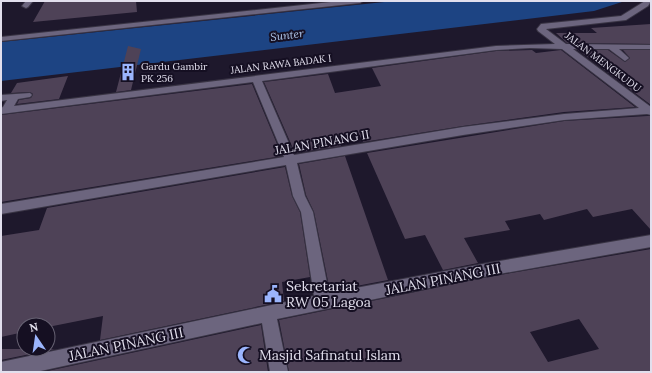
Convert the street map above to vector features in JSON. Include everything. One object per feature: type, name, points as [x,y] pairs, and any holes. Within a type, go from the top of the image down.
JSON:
[{"type":"street","points":[[1,39],[360,1]]},
{"type":"street","name":"JALAN MENGKUDU","points":[[649,1],[623,18],[544,26],[541,30],[565,46],[650,111]]},
{"type":"street","name":"JALAN RAWA BADAK I","points":[[4,111],[496,48],[530,46],[651,47]]},
{"type":"street","points":[[610,46],[625,58]]},
{"type":"street","points":[[256,78],[291,161],[299,196],[307,212],[323,302]]},
{"type":"street","points":[[1,98],[27,95]]},
{"type":"street","points":[[4,111],[14,96]]},
{"type":"street","name":"JALAN PINANG II","points":[[1,209],[462,131],[564,117],[650,111]]},
{"type":"street","name":"JALAN PINANG III","points":[[1,371],[323,302],[583,252],[651,241]]},
{"type":"street","points":[[268,314],[279,372]]},
{"type":"water","name":"Sunter","points":[[394,1],[625,1],[594,11],[1,81],[1,42]]},
{"type":"building","points":[[45,1],[136,1],[137,12],[33,22]]},
{"type":"building","points":[[651,24],[651,44],[567,43],[556,33],[597,33],[591,28]]},
{"type":"building","points":[[128,46],[141,49],[131,90],[116,92]]},
{"type":"building","points":[[532,50],[536,53],[561,50],[635,107],[564,112],[363,142],[357,130],[338,138],[341,146],[295,153],[264,82],[328,74],[335,93],[381,86],[372,68],[496,51]]},
{"type":"building","points":[[578,50],[608,50],[625,62],[630,58],[623,50],[651,50],[651,105]]},
{"type":"building","points":[[68,76],[59,99],[17,104],[19,100],[31,98],[33,94],[30,92],[11,93],[17,83]]},
{"type":"building","points":[[252,84],[282,156],[1,202],[1,115]]},
{"type":"building","points":[[651,116],[651,230],[632,209],[593,217],[587,209],[544,220],[540,214],[505,221],[510,230],[464,238],[478,263],[443,270],[425,235],[405,239],[367,153],[564,121]]},
{"type":"building","points":[[345,156],[388,280],[330,291],[314,212],[306,195],[299,164]]},
{"type":"building","points":[[285,167],[292,196],[300,212],[310,277],[282,282],[284,301],[100,340],[103,316],[56,325],[56,317],[16,317],[16,334],[1,337],[1,236],[39,230],[47,208]]},
{"type":"building","points":[[651,249],[651,372],[289,372],[279,320],[488,277]],"holes":[[[579,319],[599,349],[548,362],[530,332]]]},
{"type":"building","points":[[261,325],[268,372],[43,372]]},
{"type":"building","points":[[1,349],[16,349],[16,357],[1,360]]},
{"type":"place","name":"Gardu Gambir PK 256","points":[[128,72]]},
{"type":"place","name":"Sekretariat RW 05 Lagoa","points":[[273,294]]},
{"type":"place","name":"Masjid Safinatul Islam","points":[[246,355]]}]
